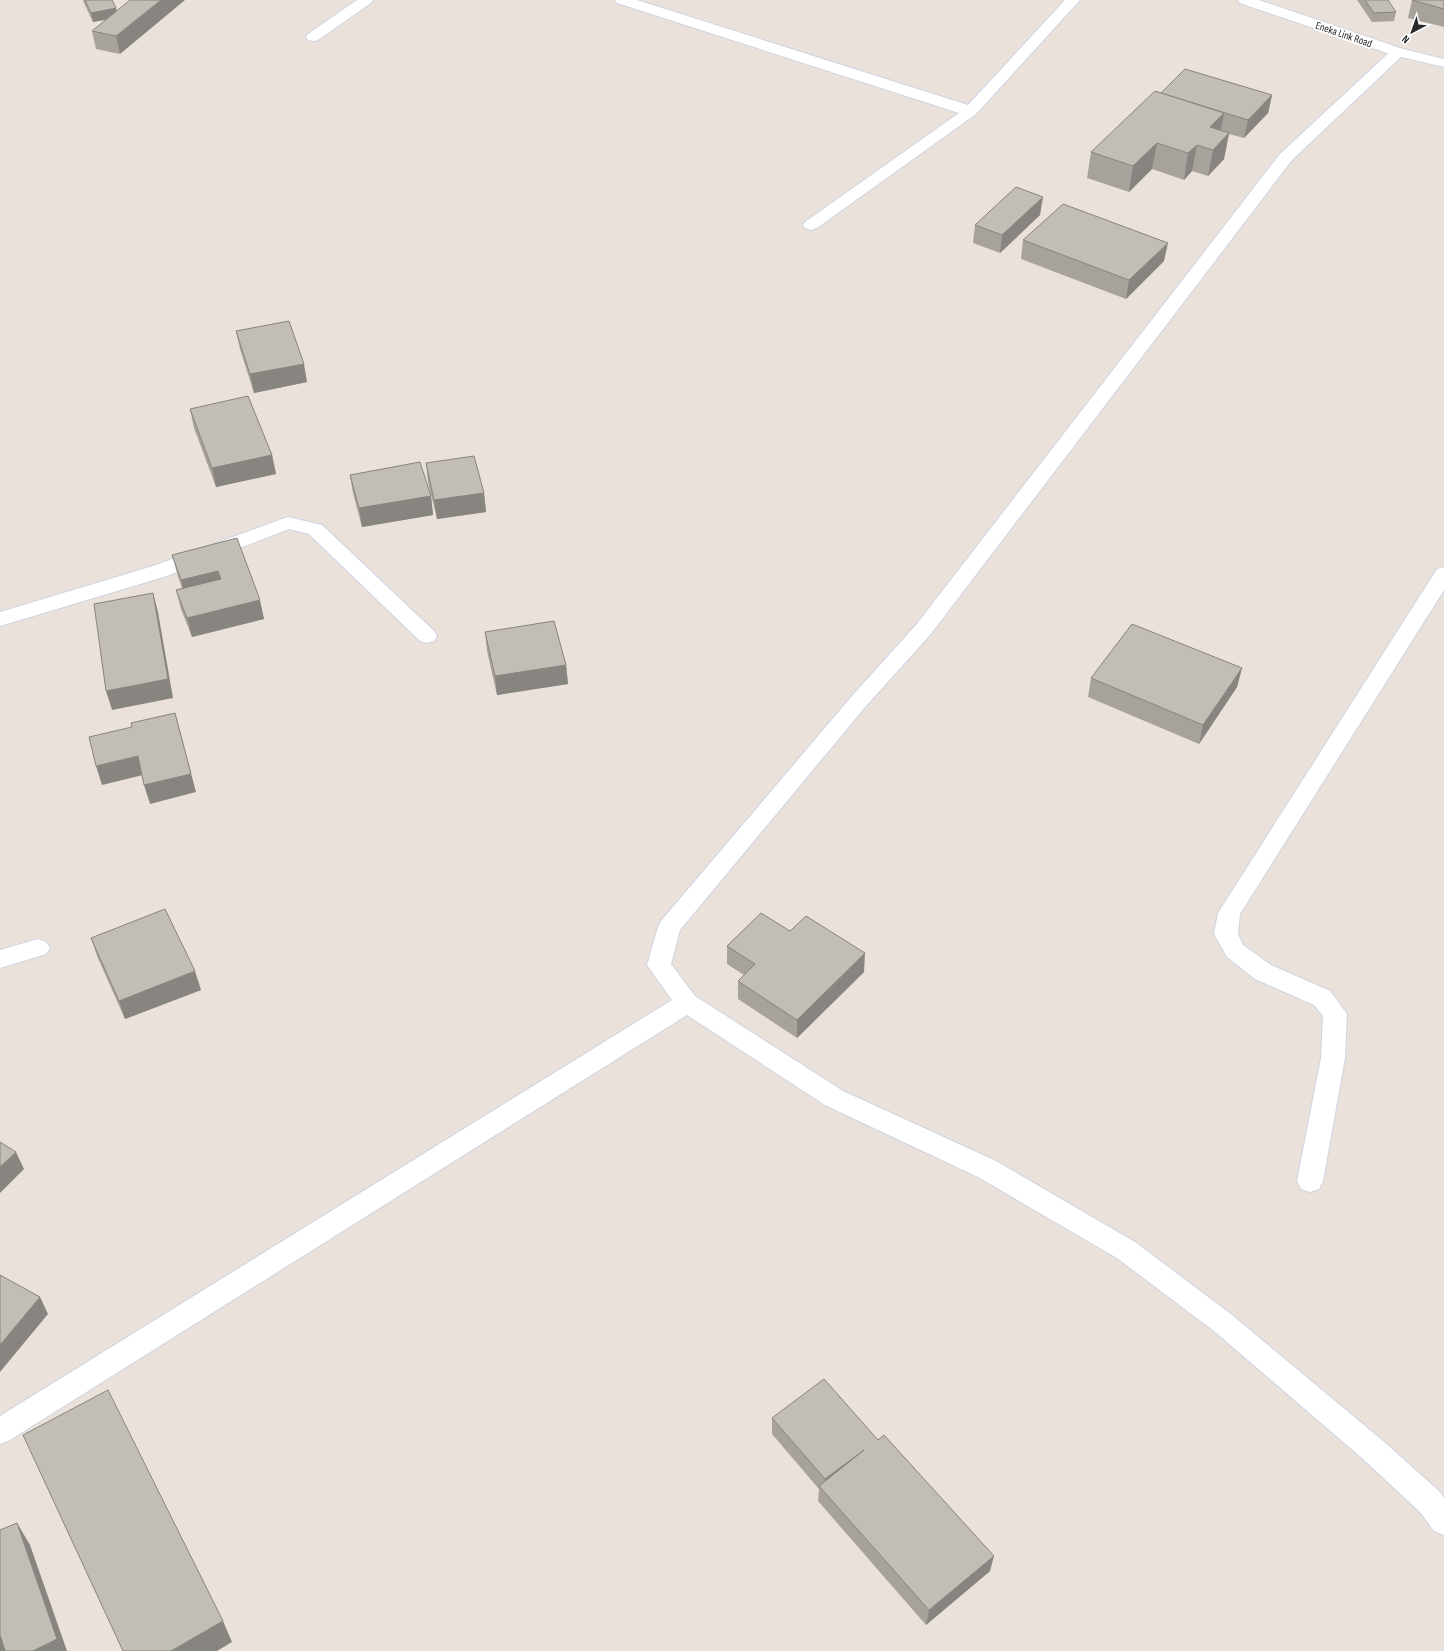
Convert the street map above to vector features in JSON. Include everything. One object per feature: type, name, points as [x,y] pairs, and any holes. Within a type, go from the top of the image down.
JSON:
[{"type":"street","points":[[313,37],[366,0]]},
{"type":"street","points":[[622,0],[944,104],[971,110]]},
{"type":"street","points":[[811,225],[971,110],[1072,0]]},
{"type":"street","name":"Eneka Link Road","points":[[1245,0],[1398,52],[1444,63]]},
{"type":"street","points":[[1398,52],[1286,157],[922,630],[859,701],[669,927],[659,965],[687,1002],[834,1098],[987,1169],[1126,1250],[1223,1323],[1373,1450],[1430,1502],[1444,1521]]},
{"type":"street","points":[[0,620],[160,571],[288,523],[315,529],[427,636]]},
{"type":"street","points":[[1310,1181],[1333,1058],[1335,1014],[1322,998],[1263,972],[1234,951],[1226,934],[1229,913],[1444,574]]},
{"type":"street","points":[[0,959],[38,948]]},
{"type":"street","points":[[0,1431],[687,1002]]},
{"type":"building","points":[[85,0],[112,0],[116,8],[91,13]]},
{"type":"building","points":[[130,0],[161,0],[116,36],[92,31]]},
{"type":"building","points":[[1365,0],[1388,0],[1396,12],[1374,13]]},
{"type":"building","points":[[1412,0],[1444,0],[1444,9]]},
{"type":"building","points":[[1185,69],[1272,95],[1248,120],[1161,93]]},
{"type":"building","points":[[1155,91],[1224,113],[1210,127],[1229,133],[1213,150],[1197,145],[1188,153],[1157,143],[1133,166],[1091,152]]},
{"type":"building","points":[[1016,187],[1043,197],[1002,235],[975,225]]},
{"type":"building","points":[[1063,204],[1168,243],[1129,280],[1023,240]]},
{"type":"building","points":[[289,321],[304,364],[250,374],[236,331]]},
{"type":"building","points":[[248,396],[272,455],[212,468],[190,409]]},
{"type":"building","points":[[474,456],[484,493],[434,500],[426,463]]},
{"type":"building","points":[[420,462],[431,496],[359,508],[350,475]]},
{"type":"building","points":[[237,538],[260,600],[187,618],[176,590],[221,579],[218,571],[181,580],[172,555]]},
{"type":"building","points":[[153,593],[168,679],[106,691],[94,604]]},
{"type":"building","points":[[554,621],[566,665],[495,676],[485,632]]},
{"type":"building","points":[[1132,624],[1242,668],[1203,725],[1091,678]]},
{"type":"building","points":[[175,713],[191,774],[144,785],[138,756],[96,766],[89,737],[132,727],[131,723]]},
{"type":"building","points":[[165,909],[195,971],[119,1001],[91,938]]},
{"type":"building","points":[[761,913],[790,931],[806,916],[865,953],[797,1020],[738,981],[755,964],[727,946]]},
{"type":"building","points":[[0,1142],[16,1152],[0,1167]]},
{"type":"building","points":[[0,1275],[40,1297],[0,1345]]},
{"type":"building","points":[[824,1379],[878,1440],[884,1435],[994,1556],[929,1610],[819,1486],[864,1450],[825,1479],[772,1418]]},
{"type":"building","points":[[108,1390],[223,1621],[171,1651],[123,1651],[23,1435]]},
{"type":"building","points":[[17,1523],[57,1639],[33,1651],[5,1651],[0,1635],[0,1530]]}]
